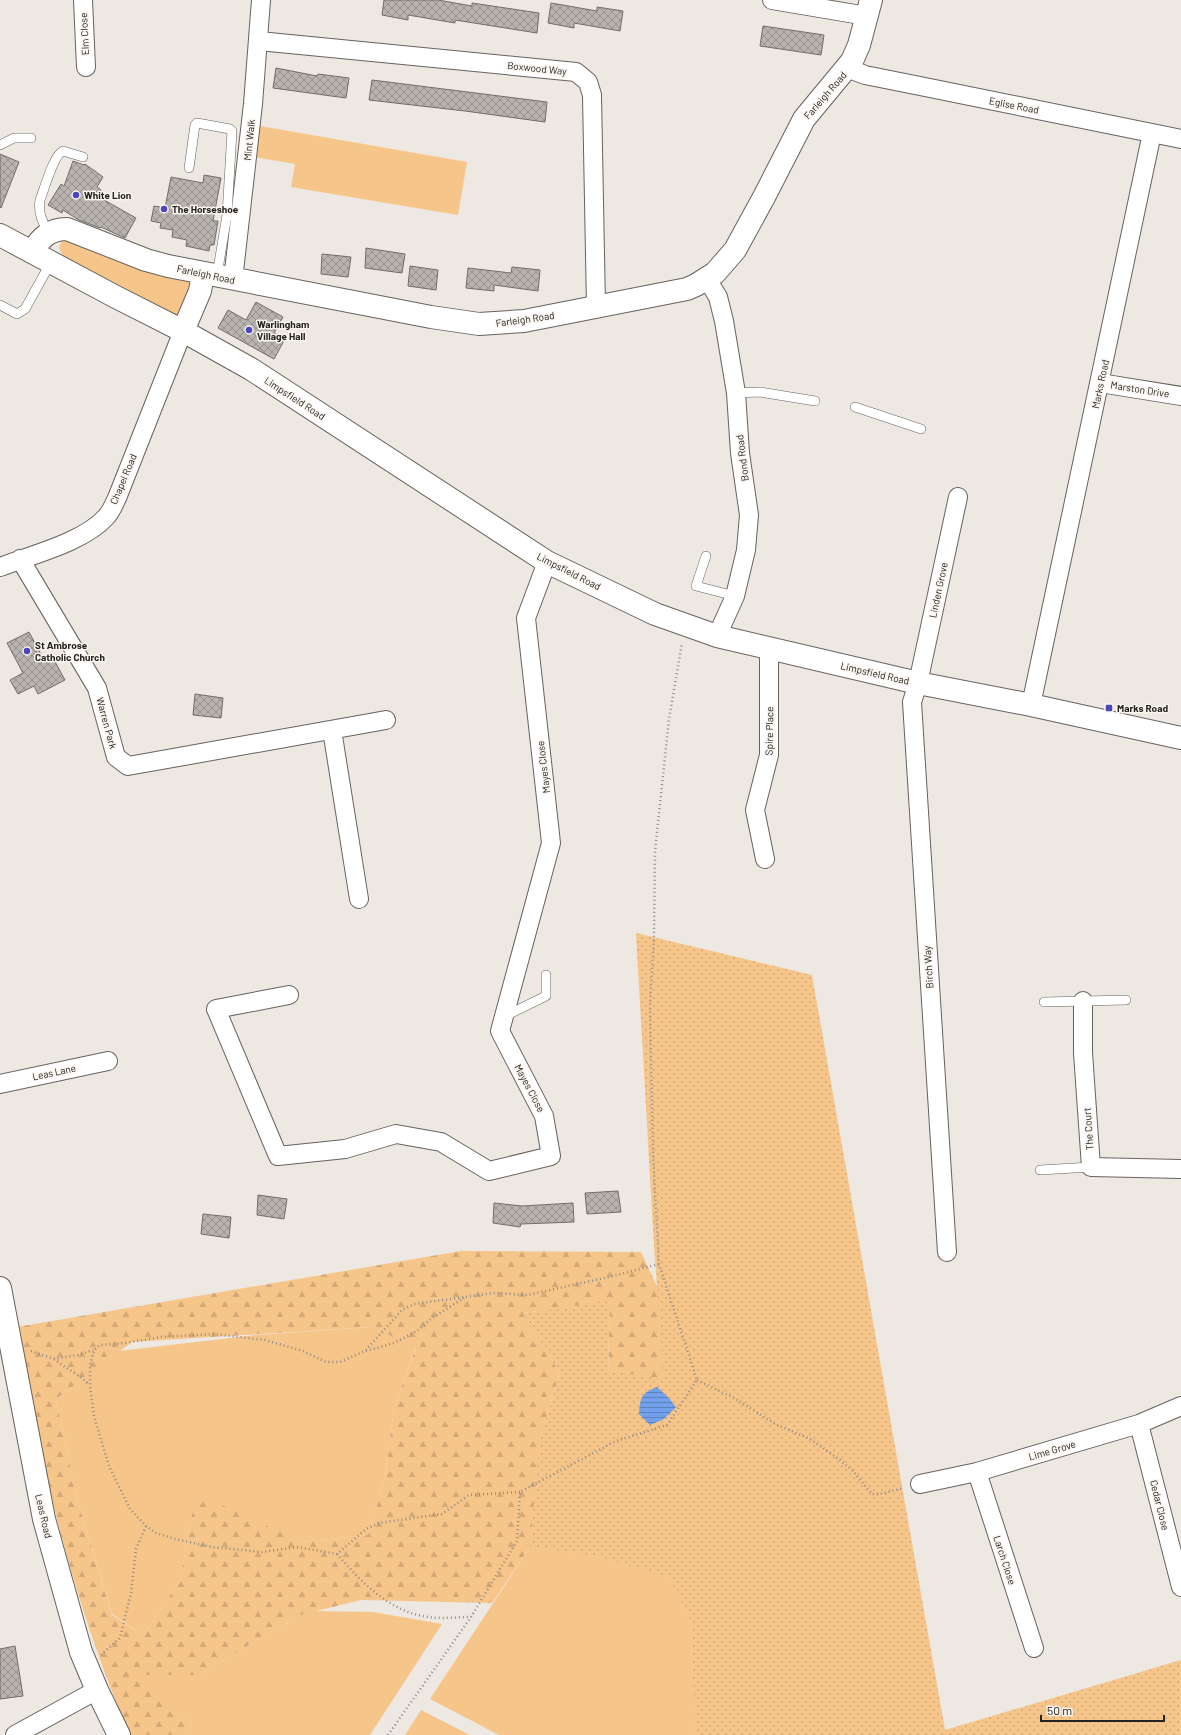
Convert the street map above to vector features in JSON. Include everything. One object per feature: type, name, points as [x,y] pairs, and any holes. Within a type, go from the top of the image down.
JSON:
[{"type":"street","name":"Elm Close","points":[[83,0],[86,67]]},
{"type":"street","name":"Mint Walk","points":[[217,277],[239,236],[259,41],[261,0]]},
{"type":"street","points":[[772,0],[869,8]]},
{"type":"street","name":"Farleigh Road","points":[[48,232],[60,228],[68,228],[146,260],[217,277],[465,323],[508,323],[687,289],[707,278],[722,266],[735,250],[804,119],[814,104],[848,68],[856,54],[869,8]]},
{"type":"street","name":"Boxwood Way","points":[[259,41],[576,72],[588,82],[592,95],[596,307]]},
{"type":"street","name":"Eglise Road","points":[[848,68],[865,75],[1181,138]]},
{"type":"street","name":"Marks Road","points":[[1032,705],[1152,133]]},
{"type":"street","points":[[41,257],[38,243],[48,232]]},
{"type":"street","name":"Limpsfield Road","points":[[0,235],[184,331],[252,369],[547,562],[655,614],[717,636],[918,683],[1032,705],[1181,738]]},
{"type":"street","points":[[184,331],[198,295],[217,277]]},
{"type":"street","name":"Bond Road","points":[[707,278],[716,293],[721,308],[736,393],[740,453],[749,515],[746,550],[735,596],[717,636]]},
{"type":"street","name":"Chapel Road","points":[[0,567],[70,542],[106,517],[117,498],[184,331]]},
{"type":"street","name":"Marston Drive","points":[[1100,383],[1181,396]]},
{"type":"street","name":"Linden Grove","points":[[918,683],[958,497]]},
{"type":"street","name":"Warren Park","points":[[20,559],[97,688],[116,757],[128,766],[386,720]]},
{"type":"street","name":"Mayes Close","points":[[289,996],[216,1009],[278,1156],[345,1149],[396,1134],[441,1142],[489,1171],[552,1156],[544,1116],[500,1031],[552,843],[526,618],[547,562]]},
{"type":"street","name":"Spire Place","points":[[765,859],[755,810],[769,755],[769,648]]},
{"type":"street","name":"Birch Way","points":[[918,683],[912,702],[947,1252]]},
{"type":"street","points":[[332,730],[359,899]]},
{"type":"street","name":"The Court","points":[[1083,1001],[1083,1053],[1091,1167]]},
{"type":"street","name":"Leas Lane","points":[[0,1084],[108,1061]]},
{"type":"street","points":[[1091,1167],[1181,1169]]},
{"type":"street","name":"Leas Road","points":[[0,1288],[44,1519],[79,1645],[97,1690],[119,1735]]},
{"type":"street","name":"Lime Grove","points":[[920,1484],[977,1472],[1139,1424],[1181,1406]]},
{"type":"street","name":"Cedar Close","points":[[1139,1424],[1181,1587]]},
{"type":"street","name":"Larch Close","points":[[977,1472],[1034,1648]]},
{"type":"street","points":[[15,1735],[97,1690]]},
{"type":"lane","points":[[189,168],[195,125],[197,123],[230,129],[232,131],[227,215],[217,277]]},
{"type":"lane","points":[[0,145],[14,138],[31,138]]},
{"type":"lane","points":[[48,232],[40,218],[39,207],[40,200],[56,158],[60,152],[63,151],[72,152],[84,157]]},
{"type":"lane","points":[[0,306],[17,314],[25,309],[41,257]]},
{"type":"lane","points":[[736,393],[760,392],[815,401]]},
{"type":"lane","points":[[855,407],[921,429]]},
{"type":"lane","points":[[706,556],[696,586],[735,596]]},
{"type":"lane","points":[[504,1017],[546,996],[546,975]]},
{"type":"lane","points":[[1044,1002],[1126,1000]]},
{"type":"lane","points":[[1040,1170],[1091,1167]]},
{"type":"path","points":[[685,624],[669,719],[655,851],[654,937],[650,1005],[653,1154],[659,1264],[697,1380],[736,1399],[775,1424],[810,1439],[853,1471],[872,1494],[879,1494],[920,1484]]},
{"type":"path","points":[[365,1351],[402,1310],[414,1304],[494,1293],[528,1295],[659,1264]]},
{"type":"path","points":[[54,1359],[78,1356],[94,1350],[100,1345],[125,1343],[161,1337],[214,1334],[265,1340],[303,1351],[326,1362],[340,1362],[365,1351],[394,1343],[417,1331],[432,1318],[465,1297]]},
{"type":"path","points":[[11,1345],[54,1359],[86,1381],[90,1386]]},
{"type":"path","points":[[94,1350],[90,1365],[90,1386],[94,1416],[109,1466],[130,1509],[146,1526],[162,1535],[212,1547],[262,1552],[298,1547],[337,1554],[355,1576],[399,1610],[428,1618],[471,1617]]},
{"type":"path","points":[[337,1554],[366,1529],[379,1523],[442,1514],[469,1495],[520,1492],[616,1441],[667,1425],[697,1380]]},
{"type":"path","points":[[388,1735],[471,1617],[516,1541],[520,1492]]},
{"type":"path","points":[[87,1667],[120,1638],[131,1593],[136,1549],[146,1526]]},
{"type":"green space","points":[[260,126],[467,162],[458,215],[291,187],[295,164],[254,157]]},
{"type":"green space","points":[[64,239],[149,273],[173,279],[192,280],[180,315],[173,314],[67,258],[62,254],[59,248]]},
{"type":"green space","points":[[636,933],[812,975],[945,1730],[1181,1660],[1181,1735],[696,1735],[690,1618],[669,1578],[597,1556],[530,1547],[540,1438],[560,1373],[523,1313],[610,1301],[608,1371],[664,1379],[654,1246]]},
{"type":"green space","points":[[461,1251],[641,1252],[691,1360],[634,1423],[608,1371],[610,1302],[523,1313],[560,1373],[540,1438],[725,1542],[696,1735],[690,1618],[669,1578],[597,1556],[530,1547],[492,1603],[361,1600],[300,1615],[198,1675],[142,1675],[192,1725],[190,1735],[130,1735],[94,1642],[64,1546],[44,1463],[17,1327]],"holes":[[[373,1327],[416,1348],[394,1407],[385,1478],[368,1535],[302,1542],[196,1493],[180,1581],[143,1635],[112,1615],[77,1499],[56,1399],[132,1342]]]},
{"type":"green space","points":[[373,1327],[416,1347],[394,1407],[385,1478],[368,1535],[302,1542],[195,1500],[180,1581],[143,1635],[112,1614],[77,1499],[56,1399],[119,1351],[257,1335]]},
{"type":"green space","points":[[530,1547],[597,1556],[669,1578],[690,1618],[696,1735],[499,1735],[430,1699]]},
{"type":"green space","points":[[313,1611],[373,1612],[442,1624],[370,1735],[190,1735],[192,1725],[141,1675],[198,1675],[300,1615]]},
{"type":"green space","points":[[421,1710],[470,1735],[405,1735]]},
{"type":"water","points":[[657,1387],[676,1407],[664,1419],[650,1425],[639,1414],[640,1404],[642,1397],[645,1394]]},
{"type":"building","points":[[384,0],[438,0],[472,6],[472,3],[539,13],[537,33],[455,20],[455,23],[408,15],[408,20],[382,15]]},
{"type":"building","points":[[551,3],[597,11],[597,7],[623,11],[620,31],[574,23],[574,28],[548,23]]},
{"type":"building","points":[[763,26],[824,35],[821,55],[760,46]]},
{"type":"building","points":[[276,68],[317,76],[318,74],[349,78],[346,98],[273,88]]},
{"type":"building","points":[[372,80],[547,102],[545,122],[369,100]]},
{"type":"building","points":[[0,154],[19,162],[1,208],[0,207]]},
{"type":"building","name":"White Lion","points":[[73,161],[84,165],[85,164],[103,177],[97,187],[101,190],[97,196],[136,218],[125,238],[101,227],[100,228],[79,220],[63,210],[62,213],[48,205],[61,184],[64,186]]},
{"type":"building","name":"The Horseshoe","points":[[204,175],[221,178],[213,221],[218,221],[214,245],[210,245],[209,251],[186,246],[187,240],[172,237],[173,230],[160,228],[161,223],[151,221],[154,206],[165,208],[171,177],[203,183]]},
{"type":"building","points":[[366,248],[405,254],[402,273],[365,268]]},
{"type":"building","points":[[322,254],[351,257],[348,277],[321,274]]},
{"type":"building","points":[[410,266],[438,270],[436,290],[408,286]]},
{"type":"building","points":[[512,267],[540,270],[538,291],[494,285],[494,291],[466,288],[468,268],[511,273]]},
{"type":"building","name":"Warlingham Village Hall","points":[[256,302],[283,317],[274,333],[285,339],[274,359],[218,328],[228,310],[246,320]]},
{"type":"building","points":[[29,632],[45,662],[53,658],[65,680],[38,694],[34,686],[18,694],[10,680],[23,673],[7,643]]},
{"type":"building","points":[[195,694],[223,698],[221,718],[193,715]]},
{"type":"building","points":[[618,1191],[621,1212],[587,1214],[585,1193]]},
{"type":"building","points":[[258,1195],[287,1199],[284,1219],[257,1215]]},
{"type":"building","points":[[494,1203],[522,1206],[573,1203],[574,1222],[521,1224],[520,1227],[493,1223]]},
{"type":"building","points":[[203,1214],[231,1217],[229,1238],[201,1234]]},
{"type":"building","points":[[15,1646],[23,1696],[0,1699],[0,1649]]},
{"type":"place","name":"White Lion","points":[[76,195]]},
{"type":"place","name":"The Horseshoe","points":[[164,209]]},
{"type":"place","name":"Warlingham Village Hall","points":[[249,330]]},
{"type":"place","name":"St Ambrose Catholic Church","points":[[27,651]]},
{"type":"place","name":"Marks Road","points":[[1109,708]]}]
